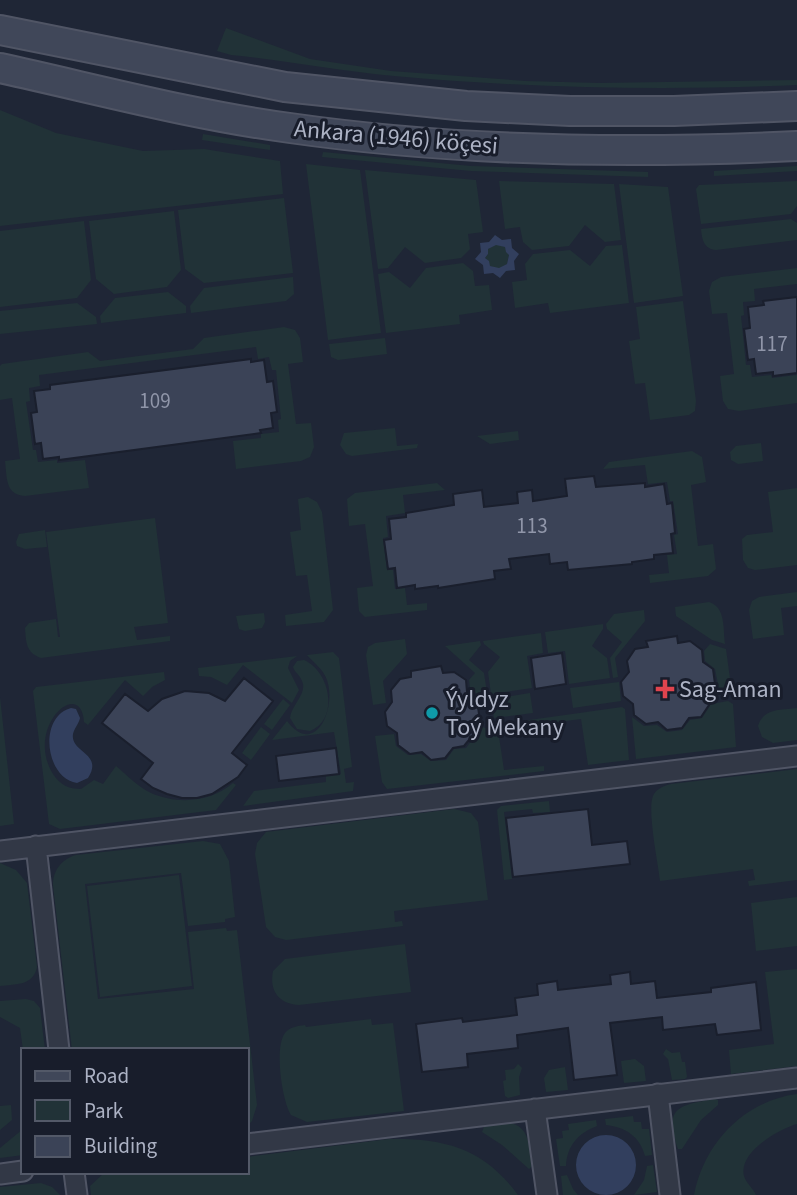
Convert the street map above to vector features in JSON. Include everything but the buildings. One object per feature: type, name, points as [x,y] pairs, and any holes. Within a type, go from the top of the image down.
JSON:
[{"type":"main road","name":"Ankara (1946) köçesi","points":[[0,30],[285,87],[466,106],[609,111],[797,106]]},
{"type":"main road","name":"Ankara (1946) köçesi","points":[[0,68],[139,100],[266,124],[379,138],[573,150],[679,151],[797,146]]},
{"type":"street","points":[[0,851],[797,756]]},
{"type":"street","points":[[36,846],[60,1048]]},
{"type":"street","points":[[248,1144],[797,1078]]},
{"type":"street","points":[[658,1094],[670,1195]]},
{"type":"street","points":[[536,1109],[547,1195]]},
{"type":"street","points":[[0,1174],[21,1171]]},
{"type":"street","points":[[74,1174],[77,1195]]},
{"type":"green space","points":[[226,28],[310,59],[391,71],[526,81],[599,83],[797,80],[797,85],[595,87],[394,76],[217,51]]},
{"type":"green space","points":[[0,110],[56,133],[143,151],[204,149],[280,161],[283,194],[0,226]]},
{"type":"green space","points":[[203,134],[270,145],[270,150],[202,140]]},
{"type":"green space","points":[[323,152],[471,166],[648,172],[648,177],[471,171],[322,157]]},
{"type":"green space","points":[[306,164],[360,170],[381,333],[328,340]]},
{"type":"green space","points":[[797,166],[797,171],[714,176],[714,171]]},
{"type":"green space","points":[[365,170],[476,180],[483,232],[468,234],[470,249],[461,258],[425,263],[405,247],[388,268],[378,269]]},
{"type":"green space","points":[[499,181],[614,184],[621,240],[605,242],[585,225],[569,246],[532,250],[523,242],[520,227],[505,229]]},
{"type":"green space","points":[[797,181],[797,206],[791,214],[701,224],[696,189],[699,185]]},
{"type":"green space","points":[[619,184],[668,187],[683,296],[634,303]]},
{"type":"green space","points":[[284,198],[293,273],[204,283],[185,269],[178,210]]},
{"type":"green space","points":[[174,211],[181,270],[167,287],[114,294],[96,279],[89,221]]},
{"type":"green space","points":[[791,219],[797,223],[797,240],[716,250],[706,246],[702,237],[701,229]]},
{"type":"green space","points":[[84,221],[91,280],[77,298],[0,307],[0,231]]},
{"type":"green space","points":[[496,244],[505,247],[509,255],[507,264],[499,269],[490,266],[485,258],[488,249]]},
{"type":"green space","points":[[622,245],[629,303],[550,313],[548,303],[515,308],[512,282],[527,280],[525,264],[533,254],[570,250],[590,266],[606,246]]},
{"type":"green space","points":[[463,263],[473,271],[475,286],[489,285],[492,310],[459,315],[460,324],[386,333],[378,274],[389,272],[410,288],[426,268]]},
{"type":"green space","points":[[797,268],[797,284],[754,289],[755,301],[743,302],[744,315],[741,316],[746,365],[750,365],[752,377],[797,375],[797,403],[739,411],[728,409],[723,401],[720,376],[734,374],[727,313],[712,314],[709,291],[712,282],[721,277]]},
{"type":"green space","points":[[293,277],[294,294],[286,301],[191,313],[190,306],[204,288]]},
{"type":"green space","points":[[168,292],[186,306],[186,313],[101,323],[100,316],[115,298]]},
{"type":"green space","points":[[683,301],[695,411],[689,415],[650,420],[645,383],[635,384],[629,341],[640,339],[636,307]]},
{"type":"green space","points":[[77,303],[96,317],[97,324],[0,334],[0,311]]},
{"type":"green space","points":[[284,327],[295,330],[300,338],[303,362],[288,364],[296,424],[311,423],[314,447],[310,457],[301,461],[236,469],[233,441],[261,438],[261,434],[279,432],[278,420],[281,419],[276,370],[272,370],[269,357],[258,359],[256,347],[39,375],[40,386],[29,388],[30,401],[26,402],[33,450],[36,450],[38,462],[85,460],[89,488],[25,496],[10,489],[5,461],[20,459],[12,398],[0,400],[2,364],[88,352],[100,361],[193,349],[204,338]]},
{"type":"green space","points":[[385,338],[387,354],[338,360],[331,357],[329,344]]},
{"type":"green space","points":[[395,428],[397,446],[418,444],[417,448],[352,456],[346,454],[340,445],[344,433]]},
{"type":"green space","points":[[518,431],[519,440],[490,444],[477,436]]},
{"type":"green space","points":[[761,443],[763,461],[738,464],[731,460],[730,452],[736,446]]},
{"type":"green space","points":[[692,451],[702,457],[706,482],[691,485],[698,546],[713,544],[716,569],[708,576],[650,583],[649,575],[669,573],[667,555],[677,554],[674,535],[678,534],[667,482],[648,484],[645,465],[603,469],[609,462]]},
{"type":"green space","points":[[437,483],[445,490],[403,495],[405,513],[386,516],[388,537],[383,538],[387,570],[393,570],[395,589],[405,588],[407,605],[427,603],[427,610],[365,617],[359,611],[357,588],[373,586],[365,524],[349,526],[347,499],[355,493]]},
{"type":"green space","points":[[797,488],[797,565],[755,570],[748,568],[743,560],[742,539],[747,535],[773,532],[768,492]]},
{"type":"green space","points":[[308,497],[317,502],[322,512],[333,610],[324,622],[286,626],[285,615],[312,611],[307,575],[296,576],[290,532],[301,530],[298,499]]},
{"type":"green space","points":[[155,518],[168,623],[134,627],[137,640],[170,636],[170,641],[41,658],[32,653],[25,628],[29,623],[56,619],[60,637],[46,532]]},
{"type":"green space","points":[[45,530],[47,547],[25,549],[17,546],[19,534]]},
{"type":"green space","points":[[797,592],[797,606],[781,608],[784,635],[753,639],[749,610],[752,601],[759,597]]},
{"type":"green space","points":[[709,602],[721,614],[725,644],[712,640],[676,616],[675,607]]},
{"type":"green space","points":[[644,610],[645,621],[615,658],[618,677],[613,678],[610,658],[622,642],[607,629],[606,624],[614,614]]},
{"type":"green space","points":[[264,613],[265,622],[262,628],[245,631],[239,629],[236,616]]},
{"type":"green space","points":[[603,624],[603,629],[592,646],[607,658],[610,678],[569,684],[565,651],[548,653],[545,632]]},
{"type":"green space","points":[[541,633],[543,653],[527,656],[532,688],[491,694],[488,672],[500,657],[483,641]]},
{"type":"green space","points":[[405,639],[407,654],[383,681],[386,703],[373,705],[366,655],[368,647],[375,643]]},
{"type":"green space","points":[[480,641],[481,645],[469,660],[484,673],[488,699],[484,700],[470,688],[469,680],[475,673],[445,646]]},
{"type":"green space","points":[[710,644],[726,649],[731,686],[727,690],[712,691],[718,684],[715,669],[705,661],[704,651]]},
{"type":"green space","points":[[333,652],[339,658],[352,767],[344,769],[346,783],[354,782],[353,791],[243,806],[254,791],[326,782],[326,776],[341,774],[334,732],[272,740],[287,721],[297,731],[306,734],[315,732],[321,725],[329,703],[327,680],[321,669],[307,655]]},
{"type":"green space","points":[[297,656],[290,661],[288,668],[299,690],[292,703],[243,665],[227,685],[211,677],[199,676],[198,668]]},
{"type":"green space","points":[[304,660],[320,674],[328,695],[325,716],[319,725],[310,731],[297,729],[290,718],[303,690],[301,679],[293,667],[297,661]]},
{"type":"green space","points":[[164,672],[165,680],[143,696],[125,680],[88,725],[84,722],[81,709],[74,704],[65,706],[56,713],[45,740],[46,756],[53,774],[65,786],[81,789],[94,780],[103,784],[116,766],[151,793],[183,800],[205,798],[233,783],[236,785],[216,810],[60,829],[49,824],[33,691],[36,687]]},
{"type":"green space","points":[[619,682],[621,701],[573,708],[570,688]]},
{"type":"green space","points":[[530,693],[533,713],[494,718],[491,699]]},
{"type":"green space","points":[[0,697],[14,824],[0,826]]},
{"type":"green space","points":[[283,699],[290,705],[272,730],[264,724]]},
{"type":"green space","points":[[728,701],[733,704],[736,747],[636,759],[632,717],[644,726],[657,725],[667,732],[682,730],[690,720],[702,718],[711,704]]},
{"type":"green space","points":[[622,707],[625,709],[629,760],[588,765],[581,719],[498,730],[504,770],[544,766],[544,771],[387,789],[382,782],[375,736],[394,734],[396,746],[408,755],[421,754],[431,761],[446,760],[454,749],[466,748],[482,727],[490,729],[493,725]]},
{"type":"green space","points":[[797,708],[797,740],[773,743],[762,737],[758,726],[764,716],[774,711]]},
{"type":"green space","points":[[261,727],[270,734],[251,760],[242,753]]},
{"type":"green space","points":[[797,769],[797,880],[749,886],[748,881],[755,880],[753,869],[660,881],[651,813],[653,796],[658,790],[671,784]]},
{"type":"green space","points":[[549,801],[550,812],[533,813],[532,809],[504,812],[512,879],[504,880],[497,810],[501,806]]},
{"type":"green space","points":[[454,809],[471,813],[478,822],[488,900],[394,911],[395,922],[402,921],[403,926],[286,940],[275,937],[266,927],[255,854],[257,843],[266,832]]},
{"type":"green space","points":[[203,841],[220,844],[229,861],[235,917],[225,919],[225,922],[188,926],[181,873],[85,884],[98,999],[194,989],[188,932],[226,928],[227,931],[237,930],[257,1105],[248,1125],[248,1048],[72,1048],[53,880],[63,862],[76,855]]},
{"type":"green space","points":[[0,863],[16,870],[27,883],[37,967],[28,981],[0,986]]},
{"type":"green space","points":[[179,875],[192,986],[100,997],[87,886]]},
{"type":"green space","points":[[797,897],[797,946],[756,951],[751,903]]},
{"type":"green space","points":[[405,944],[411,992],[299,1005],[281,999],[274,990],[273,971],[285,959]]},
{"type":"green space","points":[[797,969],[797,1066],[731,1074],[729,1050],[774,1044],[765,972]]},
{"type":"green space","points":[[0,1001],[34,1001],[40,1008],[45,1048],[23,1048],[20,1028],[0,1017]]},
{"type":"green space","points":[[371,1019],[372,1025],[393,1023],[404,1111],[307,1122],[291,1115],[285,1098],[280,1061],[285,1033],[291,1028],[305,1025]]},
{"type":"green space","points":[[666,1049],[672,1053],[680,1052],[682,1062],[685,1062],[685,1079],[672,1080],[668,1059],[663,1054]]},
{"type":"green space","points":[[635,1059],[644,1066],[646,1081],[624,1083],[621,1061]]},
{"type":"green space","points":[[518,1064],[522,1068],[519,1077],[520,1095],[508,1098],[505,1096],[503,1081],[506,1080],[505,1070],[514,1069]]},
{"type":"green space","points":[[565,1067],[568,1090],[546,1092],[544,1078],[549,1070]]},
{"type":"green space","points":[[797,1094],[797,1124],[771,1136],[747,1158],[744,1176],[756,1195],[694,1195],[707,1158],[729,1128],[760,1105]]},
{"type":"green space","points":[[718,1100],[718,1105],[701,1120],[682,1149],[678,1149],[672,1124],[677,1110],[692,1103]]},
{"type":"green space","points":[[11,1105],[12,1120],[0,1130],[0,1106]]},
{"type":"green space","points":[[633,1116],[634,1122],[641,1122],[642,1129],[649,1129],[652,1155],[645,1156],[640,1143],[631,1134],[606,1125],[605,1119]]},
{"type":"green space","points":[[596,1120],[597,1126],[584,1132],[571,1146],[566,1166],[560,1166],[556,1139],[563,1138],[562,1131],[569,1130],[568,1124]]},
{"type":"green space","points":[[507,1123],[520,1127],[527,1138],[532,1166],[529,1169],[502,1145],[482,1132],[484,1127]]},
{"type":"green space","points":[[21,1131],[21,1155],[0,1158],[0,1148]]},
{"type":"green space","points":[[389,1139],[428,1141],[445,1144],[477,1156],[505,1179],[518,1195],[91,1195],[90,1186],[103,1174],[248,1174],[248,1157]]},
{"type":"green space","points":[[653,1165],[657,1192],[634,1195],[644,1180],[647,1166]]},
{"type":"green space","points":[[567,1175],[578,1195],[563,1195],[561,1176]]},
{"type":"green space","points":[[41,1183],[52,1187],[60,1195],[0,1195],[0,1187]]},
{"type":"water","points":[[495,235],[502,240],[511,239],[512,248],[519,254],[514,261],[515,270],[506,271],[500,278],[493,273],[484,274],[483,265],[475,259],[481,252],[480,243],[489,242]],"holes":[[[496,245],[505,247],[509,255],[507,264],[499,268],[490,266],[485,258],[488,249]]]},
{"type":"water","points":[[71,708],[76,709],[80,718],[73,740],[92,763],[88,778],[77,783],[66,779],[58,770],[50,747],[50,734],[54,723],[60,714]]},
{"type":"water","points":[[606,1135],[623,1140],[631,1148],[636,1165],[631,1182],[623,1190],[606,1195],[589,1190],[581,1182],[576,1165],[581,1148],[589,1140]]},
{"type":"place","name":"Sag-Aman","points":[[665,689]]},
{"type":"place","name":"Ýyldyz Toý Mekany","points":[[432,713]]}]
